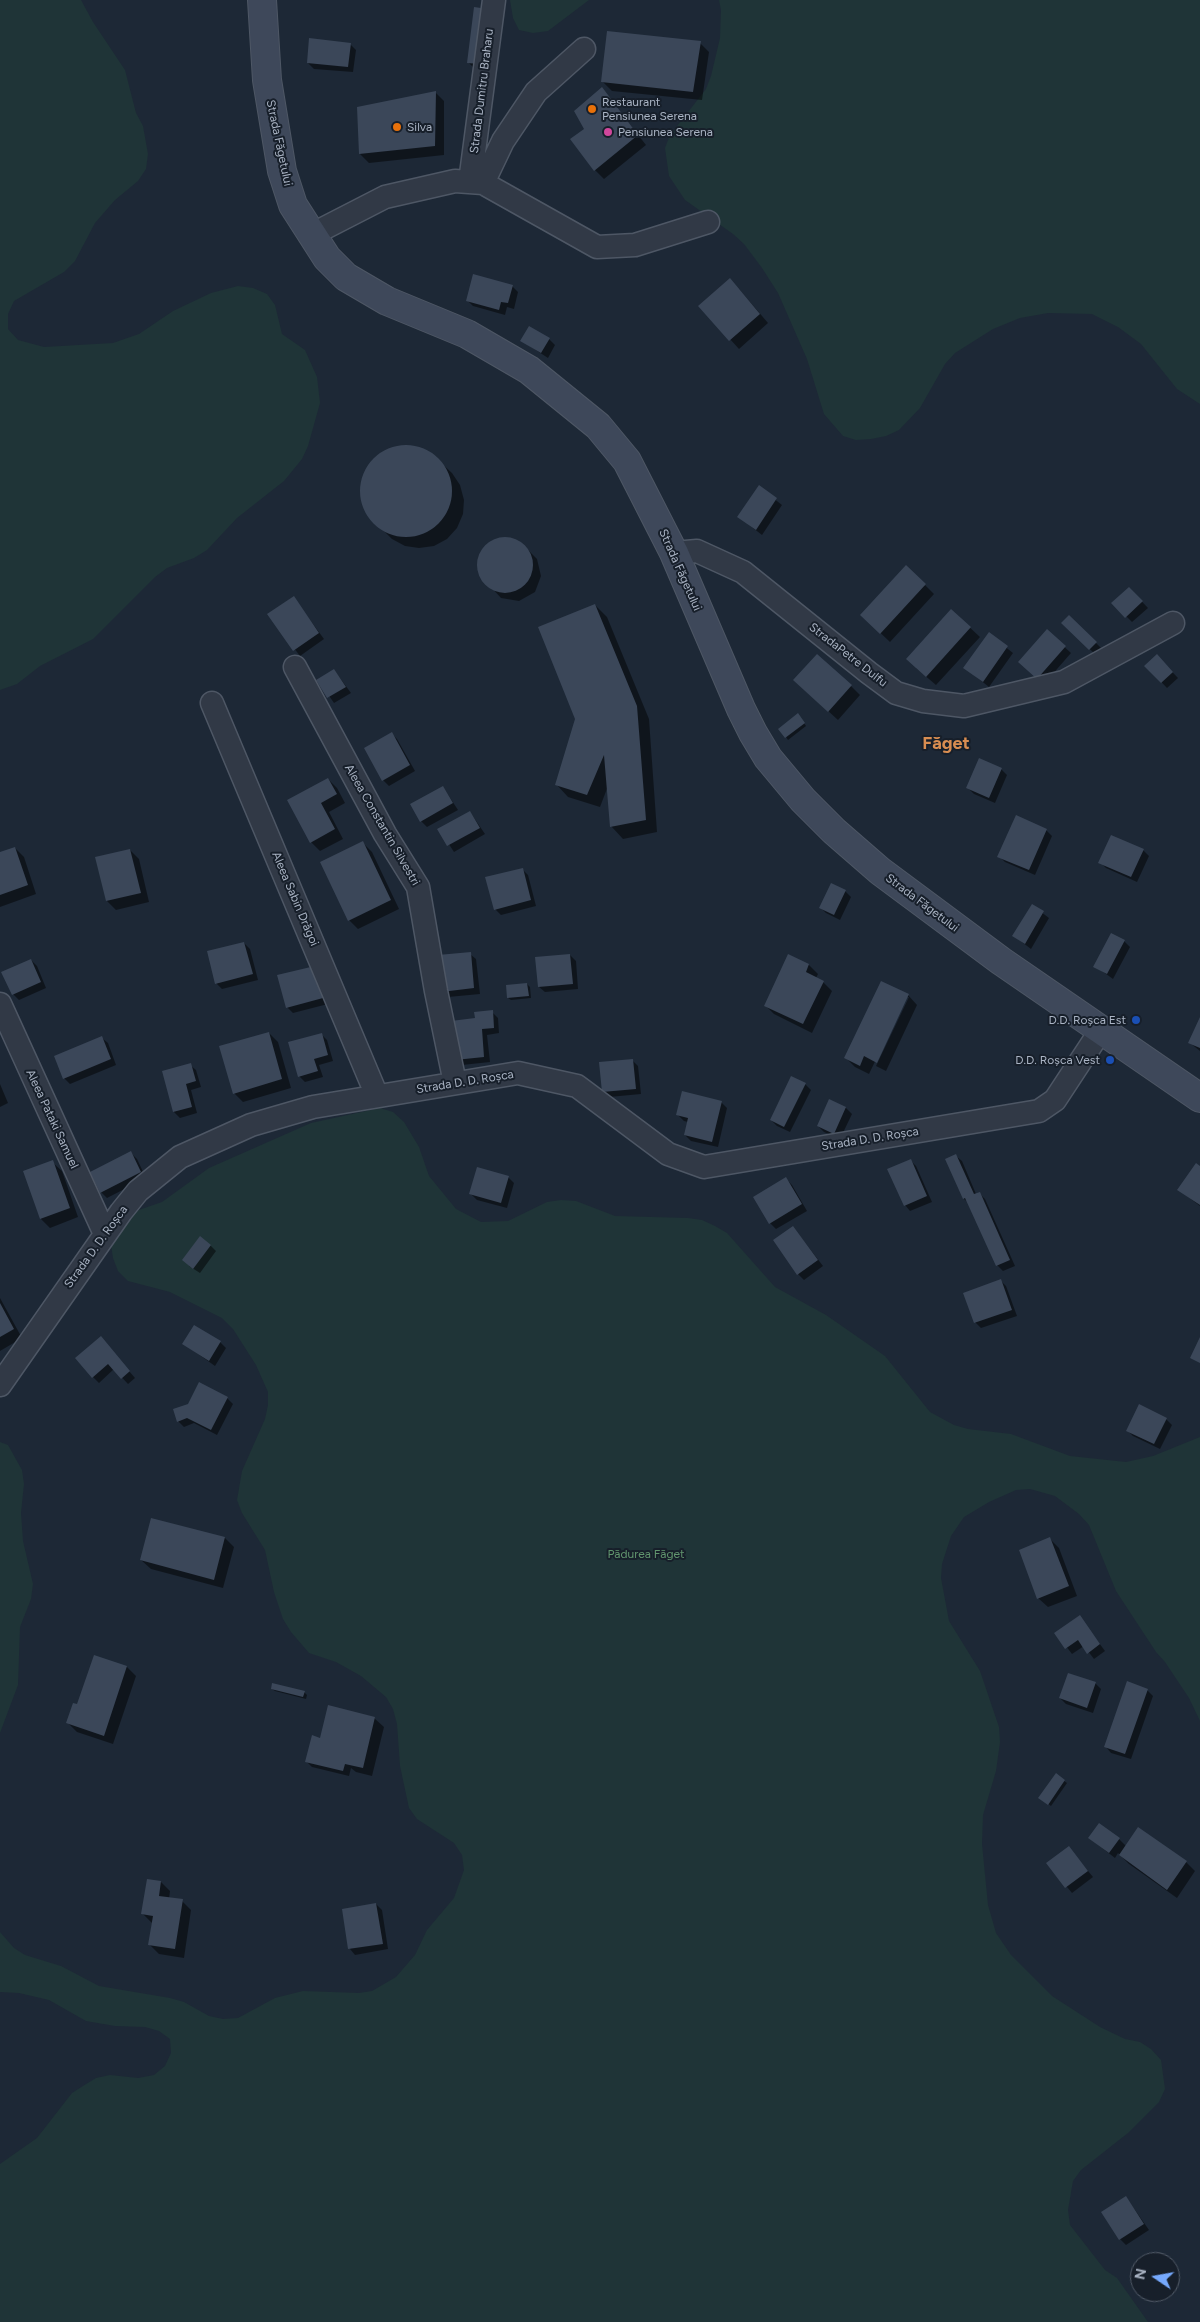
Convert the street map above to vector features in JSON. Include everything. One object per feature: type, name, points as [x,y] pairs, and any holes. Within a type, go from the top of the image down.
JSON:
[{"type":"main road","name":"Strada Făgetului","points":[[262,0],[267,80],[282,171],[293,204],[310,234],[327,258],[346,277],[388,301],[467,334],[529,370],[598,426],[627,461],[674,553],[745,717],[768,758],[803,800],[834,831],[880,871],[1001,961],[1200,1098]]},
{"type":"street","name":"Strada Dumitru Braharu","points":[[477,183],[494,0]]},
{"type":"street","name":"Strada Dumitru Braharu","points":[[477,183],[536,92],[584,49]]},
{"type":"street","points":[[310,234],[385,197],[455,181],[477,183],[597,247],[635,245],[708,222]]},
{"type":"street","name":"StradaPetre Dulfu","points":[[674,553],[697,551],[743,572],[896,693],[923,701],[964,706],[1064,682],[1173,622]]},
{"type":"street","name":"Aleea Constantin Silvestri","points":[[295,667],[385,834],[418,887],[436,991],[455,1083]]},
{"type":"street","name":"Aleea Sabin Drăgoi","points":[[212,703],[378,1096]]},
{"type":"street","name":"Aleea Pataki Samuel","points":[[0,1004],[105,1234]]},
{"type":"street","name":"Strada D. D. Roșca","points":[[0,1385],[105,1234],[138,1191],[180,1157],[251,1125],[313,1107],[518,1073],[577,1086],[668,1154],[704,1167],[1039,1111],[1055,1100],[1101,1030]]},
{"type":"green space","points":[[0,0],[81,0],[93,22],[125,70],[136,113],[143,126],[148,154],[146,169],[138,181],[115,200],[95,223],[75,261],[64,272],[14,301],[8,314],[8,329],[18,340],[44,347],[113,343],[139,334],[173,311],[211,293],[238,286],[253,288],[267,294],[275,305],[282,334],[305,350],[317,377],[320,403],[308,446],[302,459],[284,481],[237,518],[207,550],[194,558],[167,568],[155,577],[93,639],[40,666],[17,684],[0,690]]},
{"type":"green space","points":[[510,0],[589,0],[548,31],[533,33],[519,30],[513,18]]},
{"type":"green space","points":[[719,0],[1200,0],[1200,404],[1177,389],[1141,344],[1118,327],[1092,314],[1048,313],[1020,318],[993,329],[955,353],[945,364],[920,408],[899,430],[886,436],[871,439],[856,440],[843,436],[824,414],[807,359],[778,293],[762,268],[744,244],[733,234],[685,200],[669,176],[665,148],[670,135],[706,89],[711,76],[720,38],[721,10]]},
{"type":"green space","name":"Pădurea Făget","points":[[380,1108],[393,1112],[404,1122],[419,1147],[429,1176],[456,1209],[481,1222],[508,1221],[547,1202],[561,1200],[576,1201],[615,1216],[688,1218],[702,1220],[715,1226],[727,1233],[775,1287],[826,1315],[885,1356],[930,1412],[954,1425],[968,1429],[1011,1434],[1070,1456],[1126,1462],[1153,1456],[1200,1437],[1200,1721],[1189,1698],[1116,1591],[1089,1525],[1079,1514],[1055,1496],[1030,1489],[1016,1490],[989,1502],[964,1517],[951,1536],[942,1564],[941,1578],[949,1621],[980,1671],[999,1727],[1000,1742],[996,1771],[983,1815],[982,1844],[988,1905],[996,1933],[1011,1955],[1052,1996],[1100,2027],[1125,2039],[1140,2042],[1151,2049],[1161,2060],[1165,2089],[1159,2102],[1128,2133],[1081,2170],[1073,2181],[1068,2210],[1070,2225],[1105,2270],[1117,2278],[1130,2296],[1130,2302],[1134,2302],[1148,2322],[0,2322],[0,2164],[37,2138],[72,2093],[96,2078],[110,2075],[138,2078],[154,2075],[165,2066],[171,2053],[170,2039],[159,2031],[145,2027],[115,2026],[86,2021],[49,2000],[19,1993],[0,1992],[0,1932],[14,1948],[25,1955],[61,1966],[99,1986],[170,1998],[184,2002],[209,2016],[223,2019],[238,2018],[275,1998],[303,1991],[359,1993],[372,1991],[396,1977],[415,1955],[427,1930],[454,1898],[464,1870],[462,1855],[454,1843],[417,1819],[409,1808],[400,1766],[397,1724],[393,1709],[386,1697],[361,1676],[336,1662],[309,1653],[291,1632],[283,1619],[274,1592],[265,1550],[242,1513],[237,1500],[242,1471],[265,1419],[268,1405],[268,1392],[256,1365],[233,1329],[222,1318],[170,1292],[128,1281],[118,1271],[113,1258],[111,1245],[116,1231],[136,1211],[162,1202],[209,1168],[311,1123]]},
{"type":"green space","points":[[0,1442],[8,1445],[22,1470],[24,1484],[21,1513],[23,1541],[33,1584],[31,1599],[20,1627],[18,1685],[0,1733]]},
{"type":"building","points":[[474,7],[488,9],[480,64],[467,63]]},
{"type":"building","points":[[607,31],[701,41],[693,92],[601,82]]},
{"type":"building","points":[[309,38],[351,43],[348,67],[307,63]]},
{"type":"building","name":"Pensiunea Serena","points":[[602,87],[638,135],[594,171],[570,139],[584,129],[574,111]]},
{"type":"building","name":"Silva","points":[[436,91],[435,146],[359,154],[357,107]]},
{"type":"building","points":[[473,274],[513,285],[508,303],[501,302],[499,310],[466,301]]},
{"type":"building","points":[[730,278],[760,314],[729,341],[698,306]]},
{"type":"building","points":[[529,326],[550,338],[541,353],[520,341]]},
{"type":"building","points":[[406,445],[423,449],[438,459],[448,474],[452,491],[448,508],[438,523],[423,533],[406,537],[389,533],[374,523],[364,508],[360,491],[364,474],[374,459],[389,449]]},
{"type":"building","points":[[759,485],[777,498],[756,530],[737,517]]},
{"type":"building","points":[[505,537],[516,539],[525,545],[531,554],[533,565],[531,576],[525,585],[516,591],[505,593],[494,591],[485,585],[479,576],[477,565],[479,554],[485,545],[494,539]]},
{"type":"building","points":[[906,565],[926,584],[880,634],[860,615]]},
{"type":"building","points":[[1129,587],[1143,601],[1125,618],[1111,603]]},
{"type":"building","points":[[294,596],[319,633],[293,651],[267,614]]},
{"type":"building","points":[[595,604],[637,706],[646,820],[610,827],[604,755],[587,795],[555,785],[575,719],[538,627]]},
{"type":"building","points":[[951,609],[971,627],[926,677],[906,659]]},
{"type":"building","points":[[1069,615],[1097,642],[1089,650],[1061,623]]},
{"type":"building","points":[[1047,629],[1066,646],[1037,679],[1018,662]]},
{"type":"building","points":[[989,632],[1008,646],[983,682],[963,668]]},
{"type":"building","points":[[817,654],[852,685],[828,712],[793,680]]},
{"type":"building","points":[[1157,654],[1173,672],[1161,683],[1144,666]]},
{"type":"building","points":[[334,669],[346,687],[327,698],[316,680]]},
{"type":"building","points":[[798,713],[805,723],[785,738],[778,729]]},
{"type":"building","points":[[392,732],[410,765],[382,781],[364,748]]},
{"type":"building","points":[[979,758],[1002,768],[989,798],[966,788]]},
{"type":"building","points":[[328,778],[337,794],[321,803],[335,829],[310,843],[287,800]]},
{"type":"building","points":[[443,786],[453,803],[420,822],[410,804]]},
{"type":"building","points":[[470,811],[480,828],[447,846],[437,829]]},
{"type":"building","points":[[1016,815],[1047,829],[1029,870],[997,857]]},
{"type":"building","points":[[1111,835],[1144,849],[1131,877],[1098,863]]},
{"type":"building","points":[[363,841],[391,900],[348,921],[320,862]]},
{"type":"building","points":[[15,847],[28,885],[0,895],[0,852]]},
{"type":"building","points":[[130,849],[141,893],[106,901],[95,857]]},
{"type":"building","points":[[523,868],[531,900],[494,910],[485,877]]},
{"type":"building","points":[[831,883],[846,890],[834,915],[819,908]]},
{"type":"building","points":[[1032,904],[1044,911],[1025,944],[1012,936]]},
{"type":"building","points":[[1111,933],[1125,940],[1107,974],[1093,967]]},
{"type":"building","points":[[244,942],[253,974],[215,984],[207,951]]},
{"type":"building","points":[[471,952],[474,988],[441,992],[438,955]]},
{"type":"building","points":[[570,954],[573,984],[538,987],[535,957]]},
{"type":"building","points":[[788,954],[809,964],[806,972],[824,981],[803,1024],[764,1006]]},
{"type":"building","points":[[31,959],[41,982],[12,995],[1,972]]},
{"type":"building","points":[[315,966],[323,998],[286,1008],[277,975]]},
{"type":"building","points":[[881,981],[909,994],[877,1063],[864,1056],[860,1066],[844,1058]]},
{"type":"building","points":[[527,983],[529,996],[507,998],[506,985]]},
{"type":"building","points":[[493,1010],[494,1028],[482,1029],[484,1057],[455,1060],[451,1021],[475,1018],[474,1012]]},
{"type":"building","points":[[1200,1017],[1200,1048],[1188,1043]]},
{"type":"building","points":[[269,1032],[282,1079],[233,1094],[219,1046]]},
{"type":"building","points":[[322,1033],[328,1055],[314,1059],[318,1071],[298,1077],[288,1042]]},
{"type":"building","points":[[102,1036],[111,1059],[63,1079],[54,1056]]},
{"type":"building","points":[[633,1059],[636,1089],[602,1092],[599,1062]]},
{"type":"building","points":[[191,1063],[196,1081],[186,1084],[192,1107],[173,1112],[162,1071]]},
{"type":"building","points":[[791,1076],[806,1083],[784,1127],[770,1120]]},
{"type":"building","points":[[682,1091],[722,1101],[712,1142],[684,1135],[688,1118],[676,1115]]},
{"type":"building","points":[[829,1099],[846,1107],[834,1134],[817,1126]]},
{"type":"building","points":[[131,1151],[141,1172],[100,1193],[90,1172]]},
{"type":"building","points":[[956,1154],[974,1194],[980,1192],[1010,1260],[996,1266],[945,1159]]},
{"type":"building","points":[[911,1159],[927,1196],[904,1206],[887,1169]]},
{"type":"building","points":[[53,1160],[70,1208],[40,1219],[23,1171]]},
{"type":"building","points":[[1196,1163],[1200,1166],[1200,1205],[1177,1190]]},
{"type":"building","points":[[477,1167],[509,1176],[501,1203],[469,1194]]},
{"type":"building","points":[[786,1177],[802,1204],[769,1224],[753,1197]]},
{"type":"building","points":[[793,1226],[818,1260],[797,1275],[773,1240]]},
{"type":"building","points":[[200,1236],[211,1245],[193,1269],[182,1260]]},
{"type":"building","points":[[1001,1279],[1012,1310],[974,1323],[963,1293]]},
{"type":"building","points":[[0,1303],[14,1329],[0,1337]]},
{"type":"building","points":[[194,1325],[221,1341],[209,1361],[182,1344]]},
{"type":"building","points":[[101,1336],[130,1371],[121,1379],[108,1364],[92,1378],[75,1358]]},
{"type":"building","points":[[1200,1337],[1200,1363],[1190,1358]]},
{"type":"building","points":[[199,1382],[228,1397],[211,1430],[187,1418],[177,1422],[173,1409],[188,1404]]},
{"type":"building","points":[[1139,1404],[1167,1418],[1154,1444],[1126,1431]]},
{"type":"building","points":[[151,1518],[225,1537],[214,1580],[140,1560]]},
{"type":"building","points":[[1050,1537],[1069,1586],[1037,1599],[1019,1550]]},
{"type":"building","points":[[1080,1615],[1100,1644],[1087,1654],[1078,1640],[1065,1649],[1054,1633]]},
{"type":"building","points":[[94,1655],[127,1666],[104,1736],[66,1723],[73,1703],[77,1704]]},
{"type":"building","points":[[1068,1673],[1096,1682],[1087,1708],[1059,1698]]},
{"type":"building","points":[[1127,1681],[1148,1689],[1125,1754],[1104,1747]]},
{"type":"building","points":[[272,1683],[305,1691],[303,1697],[271,1689]]},
{"type":"building","points":[[328,1705],[375,1717],[363,1768],[345,1764],[343,1771],[305,1762],[312,1735],[320,1738]]},
{"type":"building","points":[[1056,1773],[1065,1780],[1048,1805],[1038,1798]]},
{"type":"building","points":[[1099,1823],[1120,1838],[1109,1853],[1088,1838]]},
{"type":"building","points":[[1138,1827],[1187,1861],[1167,1890],[1119,1855]]},
{"type":"building","points":[[1069,1846],[1088,1871],[1065,1888],[1046,1863]]},
{"type":"building","points":[[147,1879],[161,1881],[159,1896],[183,1899],[175,1949],[148,1945],[153,1916],[141,1914]]},
{"type":"building","points":[[376,1903],[383,1944],[348,1949],[342,1909]]},
{"type":"building","points":[[1126,2196],[1144,2224],[1119,2240],[1101,2212]]},
{"type":"place","name":"Restaurant Pensiunea Serena","points":[[592,109]]},
{"type":"place","name":"Silva","points":[[397,127]]},
{"type":"place","name":"Pensiunea Serena","points":[[608,132]]},
{"type":"place","name":"D.D. Roșca Est","points":[[1136,1020]]},
{"type":"place","name":"D.D. Roșca Vest","points":[[1110,1060]]},
{"type":"district","name":"Făget","points":[[946,744]]}]
